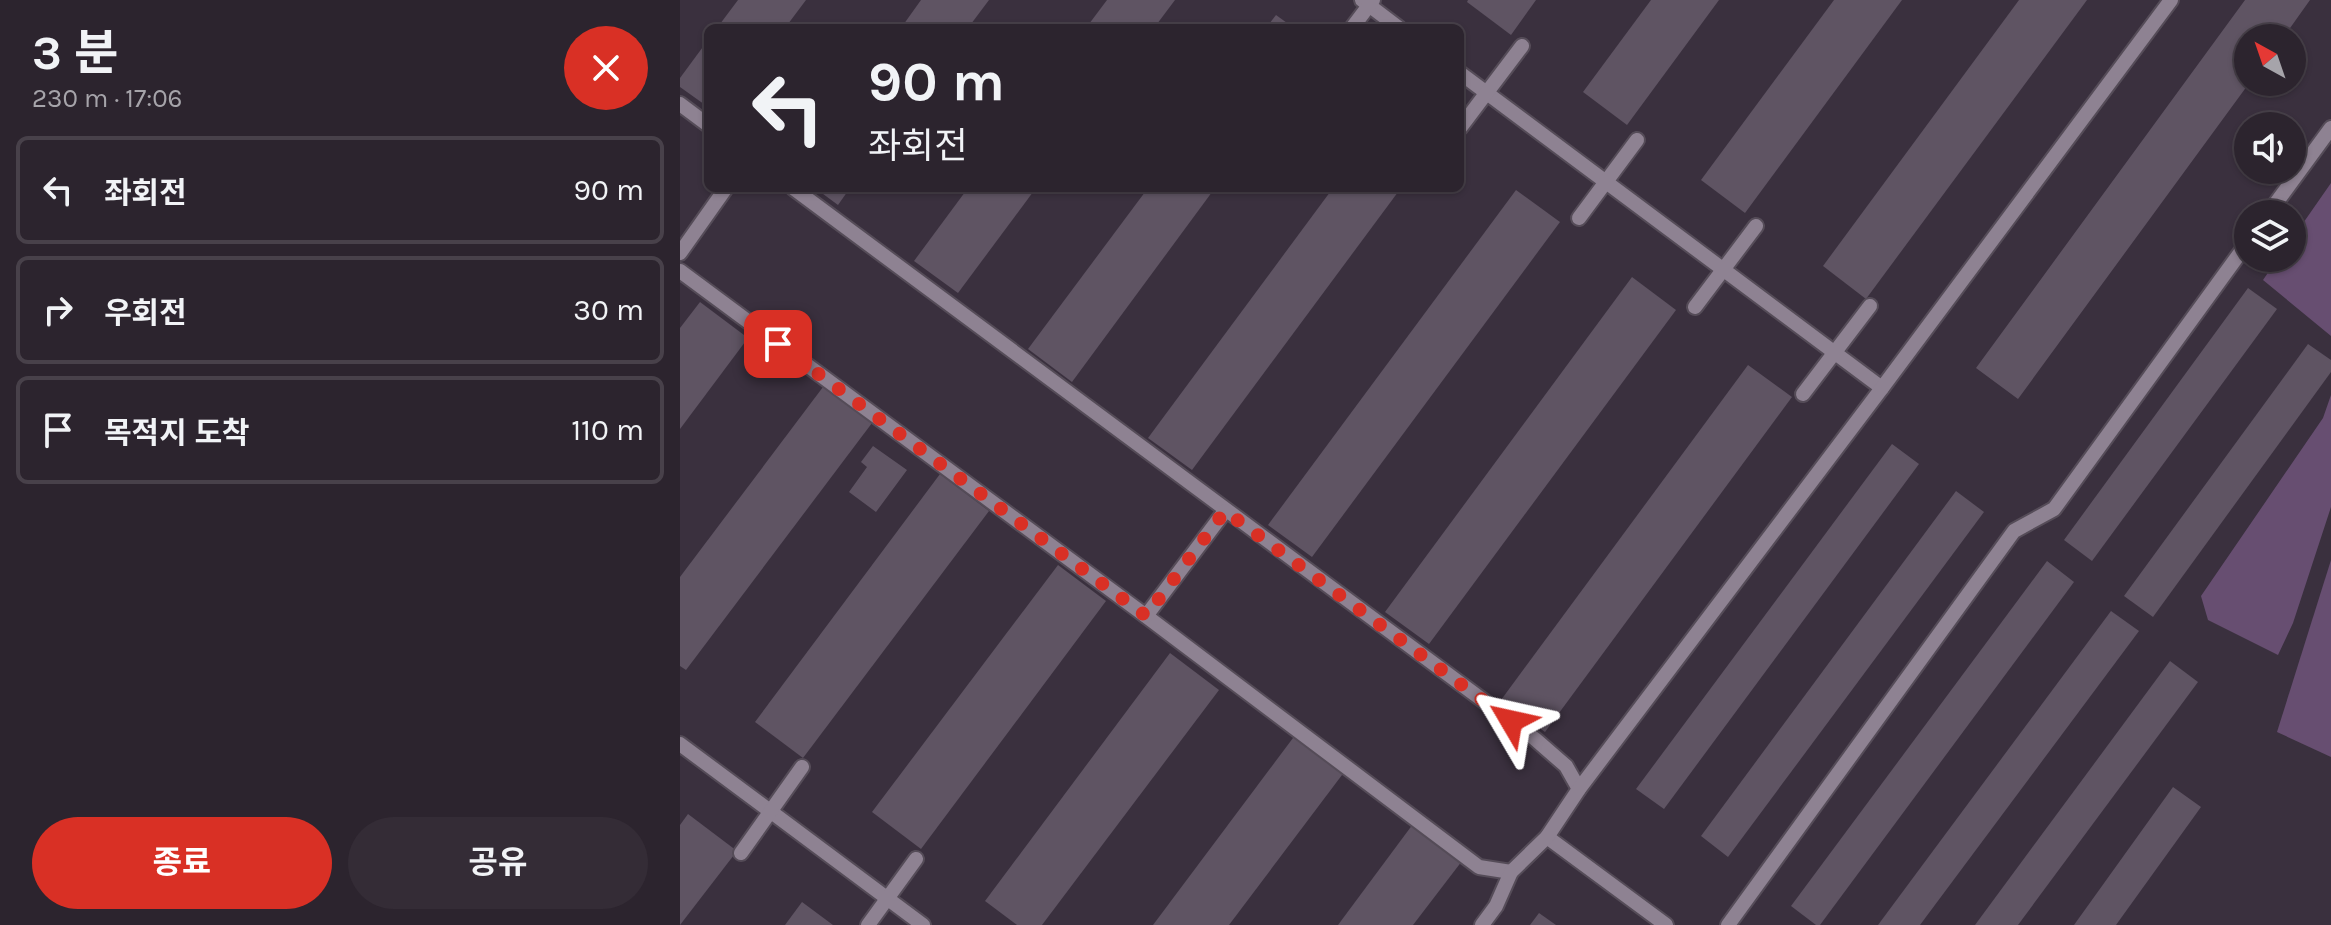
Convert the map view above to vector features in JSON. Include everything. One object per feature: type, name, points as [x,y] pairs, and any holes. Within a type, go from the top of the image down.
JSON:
[{"type":"lane","points":[[1482,925],[1496,906],[1511,872],[1547,837],[1579,789],[2171,0]]},
{"type":"lane","points":[[1354,24],[1368,2],[1394,24]]},
{"type":"lane","points":[[1464,123],[1522,46]]},
{"type":"lane","points":[[1464,76],[1882,388]]},
{"type":"lane","points":[[680,104],[704,122]]},
{"type":"lane","points":[[2278,200],[2331,128]]},
{"type":"lane","points":[[1579,218],[1637,140]]},
{"type":"lane","points":[[680,253],[723,192]]},
{"type":"lane","points":[[798,192],[1535,739],[1566,766],[1579,789]]},
{"type":"lane","points":[[1695,307],[1756,226]]},
{"type":"lane","points":[[1728,925],[2014,531],[2054,509],[2234,261]]},
{"type":"lane","points":[[680,271],[1479,867],[1511,872]]},
{"type":"lane","points":[[1803,394],[1870,306]]},
{"type":"lane","points":[[1146,616],[1225,511]]},
{"type":"lane","points":[[680,744],[923,925]]},
{"type":"lane","points":[[741,853],[802,767]]},
{"type":"lane","points":[[1547,837],[1666,925]]},
{"type":"lane","points":[[868,925],[916,859]]},
{"type":"shaded area","points":[[2331,183],[2331,336],[2263,280],[2268,272],[2306,272],[2306,219]]},
{"type":"shaded area","points":[[2331,395],[2331,507],[2293,623],[2278,655],[2208,620],[2201,596],[2323,418]]},
{"type":"shaded area","points":[[2331,560],[2331,757],[2277,732]]},
{"type":"building","points":[[738,0],[806,0],[788,24],[720,24]]},
{"type":"building","points":[[921,0],[989,0],[971,24],[904,24]]},
{"type":"building","points":[[1107,0],[1175,0],[1157,24],[1089,24]]},
{"type":"building","points":[[1468,0],[1536,0],[1511,35]]},
{"type":"building","points":[[1651,0],[1719,0],[1627,125],[1583,92]]},
{"type":"building","points":[[1834,0],[1902,0],[1745,213],[1701,180]]},
{"type":"building","points":[[2019,0],[2087,0],[1866,299],[1823,266]]},
{"type":"building","points":[[2245,0],[2310,0],[2293,24],[2234,24],[2234,96],[2240,96],[2018,399],[1976,368]]},
{"type":"building","points":[[1276,15],[1288,24],[1269,24]]},
{"type":"building","points":[[704,45],[704,104],[680,87],[680,78]]},
{"type":"building","points":[[1516,190],[1560,222],[1312,557],[1268,525]]},
{"type":"building","points":[[820,192],[847,192],[838,205]]},
{"type":"building","points":[[965,192],[1033,192],[958,293],[914,261]]},
{"type":"building","points":[[1145,192],[1212,192],[1072,382],[1028,349]]},
{"type":"building","points":[[1330,192],[1398,192],[1192,470],[1148,438]]},
{"type":"building","points":[[1632,277],[1676,310],[1429,644],[1385,612]]},
{"type":"building","points":[[2248,288],[2277,309],[2092,561],[2064,540]]},
{"type":"building","points":[[700,302],[748,338],[680,429],[680,328]]},
{"type":"building","points":[[2308,344],[2331,360],[2331,372],[2153,617],[2124,596]]},
{"type":"building","points":[[1748,365],[1792,397],[1545,732],[1501,700]]},
{"type":"building","points":[[823,387],[872,423],[686,670],[680,666],[680,577]]},
{"type":"building","points":[[1892,444],[1919,464],[1664,809],[1636,789]]},
{"type":"building","points":[[873,446],[907,470],[876,512],[849,492],[867,467],[861,462]]},
{"type":"building","points":[[940,474],[989,511],[803,758],[755,722]]},
{"type":"building","points":[[1956,491],[1984,512],[1728,857],[1701,836]]},
{"type":"building","points":[[2047,561],[2074,582],[1820,925],[1816,925],[1791,906]]},
{"type":"building","points":[[1058,565],[1106,601],[921,849],[872,812]]},
{"type":"building","points":[[2111,611],[2139,631],[1920,925],[1878,925]]},
{"type":"building","points":[[1170,653],[1219,690],[1042,925],[1017,925],[985,901]]},
{"type":"building","points":[[2170,661],[2198,682],[2018,925],[1975,925]]},
{"type":"building","points":[[1296,734],[1345,771],[1229,925],[1153,925]]},
{"type":"building","points":[[2173,787],[2201,807],[2116,925],[2074,925]]},
{"type":"building","points":[[688,814],[737,851],[680,925],[680,825]]},
{"type":"building","points":[[1413,824],[1462,861],[1413,925],[1338,925]]},
{"type":"building","points":[[802,902],[833,925],[785,925]]},
{"type":"building","points":[[1539,913],[1556,925],[1530,925]]},
{"type":"route","points":[[778,344],[1146,616],[1225,511],[1511,721]]}]
